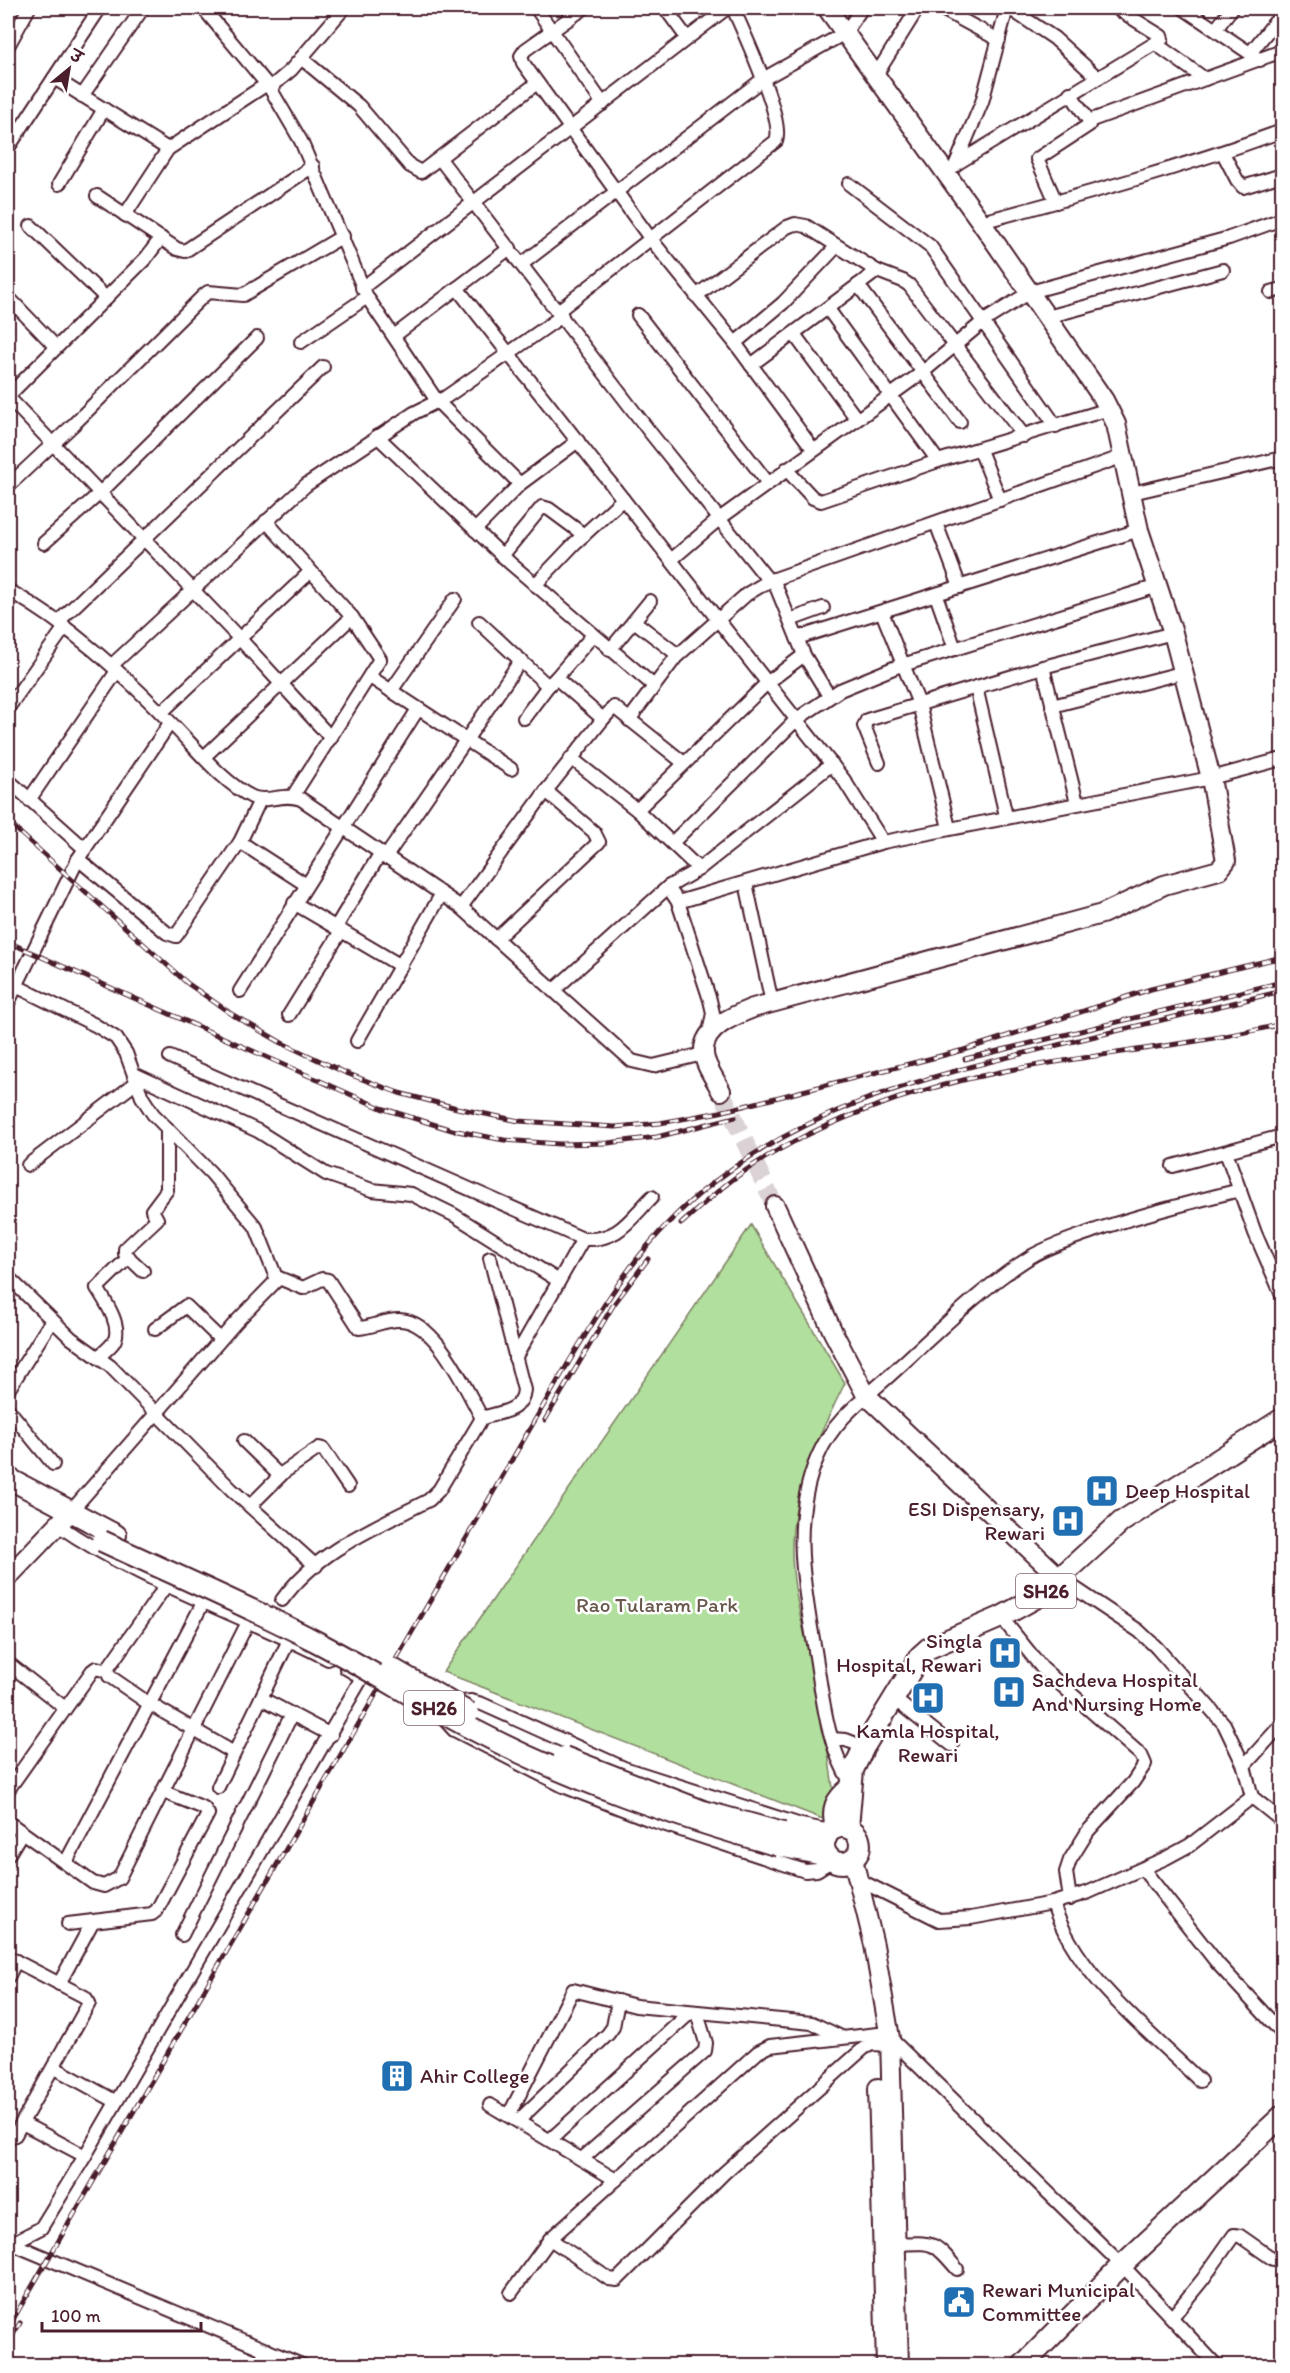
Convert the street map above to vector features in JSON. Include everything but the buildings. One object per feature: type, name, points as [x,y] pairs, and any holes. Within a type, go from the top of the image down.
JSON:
[{"type":"main road","name":"SH26","points":[[851,1785],[853,1770],[864,1747],[920,1656],[929,1648],[1001,1617],[1041,1595],[1121,1522],[1282,1419]]},
{"type":"main road","name":"SH26","points":[[8,1478],[64,1518]]},
{"type":"main road","name":"SH26","points":[[8,1490],[314,1640],[479,1733],[538,1761],[657,1809],[781,1840],[837,1845]]},
{"type":"main road","points":[[837,1845],[832,1810],[837,1799],[851,1785]]},
{"type":"main road","points":[[1022,2366],[1122,2265],[1282,2118]]},
{"type":"street","points":[[8,46],[29,8]]},
{"type":"street","points":[[8,148],[100,8]]},
{"type":"street","points":[[82,96],[143,8]]},
{"type":"street","points":[[203,8],[269,86],[313,166],[365,292],[437,401],[519,484]]},
{"type":"street","points":[[125,214],[168,149],[269,86],[301,58],[344,8]]},
{"type":"street","points":[[536,8],[603,104]]},
{"type":"street","points":[[584,8],[525,50],[521,56],[523,63],[650,238],[735,343],[813,449]]},
{"type":"street","points":[[665,8],[687,38]]},
{"type":"street","points":[[301,342],[727,8]]},
{"type":"street","points":[[29,800],[115,668],[192,588],[306,485],[377,436],[437,401],[509,353],[560,314],[650,238],[776,141],[778,131],[764,79],[733,8]]},
{"type":"street","points":[[709,1035],[737,1015],[772,1003],[1102,914],[1164,885],[1219,870],[1224,865],[1227,856],[1211,778],[1181,673],[1173,633],[1139,530],[1124,456],[1116,424],[1109,409],[981,222],[953,171],[876,75],[827,8]]},
{"type":"street","points":[[522,264],[764,79],[845,33],[862,8]]},
{"type":"street","points":[[876,75],[918,8]]},
{"type":"street","points":[[940,8],[999,40]]},
{"type":"street","points":[[953,171],[982,102],[1008,8],[1054,38],[1098,78]]},
{"type":"street","points":[[953,171],[1070,93],[1162,39],[1161,36],[1116,8]]},
{"type":"street","points":[[1183,8],[1256,56]]},
{"type":"street","points":[[1216,29],[1232,8]]},
{"type":"street","points":[[1256,56],[1275,22]]},
{"type":"street","points":[[1156,44],[1205,79]]},
{"type":"street","points":[[1089,121],[1205,79],[1256,56],[1282,51]]},
{"type":"street","points":[[301,58],[359,106],[415,171],[421,172],[537,83]]},
{"type":"street","points":[[54,78],[168,149]]},
{"type":"street","points":[[1070,93],[1089,121]]},
{"type":"street","points":[[59,184],[104,109]]},
{"type":"street","points":[[1056,202],[1038,157],[1087,128],[1089,121]]},
{"type":"street","points":[[981,222],[1223,153],[1282,131]]},
{"type":"street","points":[[1223,153],[1237,180],[1243,186],[1282,175]]},
{"type":"street","points":[[440,159],[720,519],[771,580],[804,655],[829,696]]},
{"type":"street","points":[[97,196],[177,249],[185,251],[313,166]]},
{"type":"street","points":[[849,184],[930,246],[1056,426]]},
{"type":"street","points":[[671,560],[786,469],[888,394],[922,372],[984,321],[1030,292],[1229,238],[1282,219]]},
{"type":"street","points":[[696,296],[795,224],[806,226],[877,271],[898,278],[909,285],[1024,436]]},
{"type":"street","points":[[31,226],[106,298]]},
{"type":"street","points":[[8,486],[208,292],[243,295],[343,236]]},
{"type":"street","points":[[161,238],[146,258],[8,397],[282,683],[331,738]]},
{"type":"street","points":[[735,343],[783,303],[837,246]]},
{"type":"street","points":[[394,336],[510,248]]},
{"type":"street","points":[[1047,317],[1223,270]]},
{"type":"street","points":[[751,365],[877,271]]},
{"type":"street","points":[[858,285],[960,422]]},
{"type":"street","points":[[457,288],[797,719],[831,764],[883,842]]},
{"type":"street","points":[[8,297],[57,347]]},
{"type":"street","points":[[828,309],[938,461]]},
{"type":"street","points":[[638,315],[768,483]]},
{"type":"street","points":[[794,334],[856,418]]},
{"type":"street","points":[[44,543],[100,493],[257,338]]},
{"type":"street","points":[[8,708],[61,624],[322,367]]},
{"type":"street","points":[[786,469],[813,498],[821,501],[938,461],[1109,409]]},
{"type":"street","points":[[377,436],[502,556],[654,686]]},
{"type":"street","points":[[475,530],[519,484],[578,441]]},
{"type":"street","points":[[980,450],[1000,500]]},
{"type":"street","points":[[629,720],[678,655],[747,594],[771,580],[936,524],[1124,456]]},
{"type":"street","points":[[1132,493],[1282,458]]},
{"type":"street","points":[[535,585],[623,499]]},
{"type":"street","points":[[502,556],[542,507],[549,509],[584,535]]},
{"type":"street","points":[[266,521],[352,617],[380,659],[293,796]]},
{"type":"street","points":[[936,524],[960,587]]},
{"type":"street","points":[[797,638],[1139,530]]},
{"type":"street","points":[[161,713],[310,572]]},
{"type":"street","points":[[673,842],[797,719],[829,696],[904,665],[1158,586]]},
{"type":"street","points":[[8,590],[61,624],[115,668],[204,757],[243,791],[260,800],[293,796],[461,907],[613,1047],[639,1064],[653,1066],[704,1054]]},
{"type":"street","points":[[936,595],[955,649]]},
{"type":"street","points":[[391,691],[455,599]]},
{"type":"street","points":[[610,650],[650,601]]},
{"type":"street","points":[[790,620],[823,608]]},
{"type":"street","points":[[882,612],[919,704],[949,828]]},
{"type":"street","points":[[204,757],[352,617]]},
{"type":"street","points":[[634,621],[678,655]]},
{"type":"street","points":[[479,622],[521,660],[603,719]]},
{"type":"street","points":[[879,763],[864,723],[1043,666],[1173,633]]},
{"type":"street","points":[[524,718],[593,635]]},
{"type":"street","points":[[636,810],[767,683],[804,655]]},
{"type":"street","points":[[289,1015],[383,856],[521,660]]},
{"type":"street","points":[[1043,666],[1077,803]]},
{"type":"street","points":[[1052,706],[1181,673]]},
{"type":"street","points":[[370,677],[510,769]]},
{"type":"street","points":[[976,687],[1006,816]]},
{"type":"street","points":[[461,907],[571,758],[614,707],[684,763]]},
{"type":"street","points":[[240,991],[418,709]]},
{"type":"street","points":[[8,1003],[12,984],[81,854],[170,723]]},
{"type":"street","points":[[571,758],[673,842],[699,870]]},
{"type":"street","points":[[678,902],[883,842],[1006,816],[1211,778],[1282,759]]},
{"type":"street","points":[[552,991],[668,887],[699,870],[831,764]]},
{"type":"street","points":[[8,780],[81,854],[167,933],[176,936],[240,842],[260,800]]},
{"type":"street","points":[[496,939],[599,842],[594,832],[546,791]]},
{"type":"street","points":[[240,842],[305,885]]},
{"type":"street","points":[[746,883],[772,1003]]},
{"type":"street","points":[[668,887],[678,902],[710,1000],[713,1013],[704,1054],[721,1091]]},
{"type":"street","points":[[357,1041],[441,895]]},
{"type":"street","points":[[294,903],[401,966]]},
{"type":"street","points":[[12,984],[116,1038],[126,1053],[142,1097],[256,1227],[277,1280]]},
{"type":"street","points":[[170,1057],[584,1239],[600,1240],[612,1236],[652,1197]]},
{"type":"street","points":[[28,1165],[136,1078]]},
{"type":"street","points":[[136,1078],[258,1131],[326,1174],[372,1190],[411,1194],[454,1215],[559,1281]]},
{"type":"street","points":[[143,1271],[124,1252],[126,1246],[156,1221],[157,1217],[152,1210],[166,1193],[167,1128]]},
{"type":"street","points":[[1173,1166],[1282,1136]]},
{"type":"street","points":[[1226,1152],[1282,1295]]},
{"type":"street","points":[[851,1785],[838,1760],[832,1739],[801,1572],[801,1526],[808,1488],[818,1455],[837,1424],[964,1306],[1034,1255],[1071,1239],[1149,1212],[1240,1190]]},
{"type":"street","points":[[775,1206],[833,1332],[866,1395],[1061,1579],[1139,1631],[1156,1647],[1224,1724],[1244,1766],[1252,1797],[1282,1821]]},
{"type":"street","points":[[515,1358],[584,1239]]},
{"type":"street","points":[[98,1357],[115,1342],[116,1334],[111,1310],[97,1288],[129,1257]]},
{"type":"street","points":[[282,1600],[343,1543],[433,1497],[482,1418],[516,1408],[521,1403],[524,1390],[490,1258]]},
{"type":"street","points":[[8,1277],[52,1320],[98,1357],[250,1506],[316,1566]]},
{"type":"street","points":[[8,1577],[64,1518],[220,1339],[277,1280],[282,1278],[303,1288],[322,1279],[328,1280],[359,1328],[401,1320],[411,1322],[433,1336],[482,1418]]},
{"type":"street","points":[[155,1329],[186,1306],[220,1339]]},
{"type":"street","points":[[8,1390],[52,1320]]},
{"type":"street","points":[[8,1409],[53,1464]]},
{"type":"street","points":[[244,1441],[280,1476]]},
{"type":"street","points":[[250,1506],[280,1476],[321,1448],[348,1486]]},
{"type":"street","points":[[8,2243],[41,2228],[331,1735],[359,1678],[355,1673],[289,1640],[167,1584],[78,1539],[64,1518]]},
{"type":"street","points":[[107,1669],[167,1584]]},
{"type":"street","points":[[66,1862],[148,1703],[204,1601]]},
{"type":"street","points":[[1001,1617],[1042,1668],[1072,1697],[1141,1755],[1145,1764],[1133,1782],[1088,1831],[1070,1860],[1066,1872],[1070,1899]]},
{"type":"street","points":[[8,1822],[93,1883],[104,1886],[113,1883],[128,1865],[248,1622]]},
{"type":"street","points":[[218,1787],[289,1640]]},
{"type":"street","points":[[8,1663],[65,1708]]},
{"type":"street","points":[[8,1790],[94,1669],[107,1669]]},
{"type":"street","points":[[107,1669],[111,1677],[148,1703],[234,1753]]},
{"type":"street","points":[[261,1698],[331,1735]]},
{"type":"street","points":[[893,1698],[952,1745]]},
{"type":"street","points":[[837,1845],[817,1870],[805,1871],[613,1807],[563,1786],[454,1730],[444,1719],[447,1709],[457,1701],[482,1704],[624,1768],[801,1825],[837,1845],[859,1880],[880,1978],[895,2244],[899,2366]]},
{"type":"street","points":[[182,1935],[292,1714]]},
{"type":"street","points":[[1244,1766],[1282,1724]]},
{"type":"street","points":[[832,1739],[846,1740],[864,1747]]},
{"type":"street","points":[[68,1924],[152,1914],[160,1906],[208,1814],[204,1808],[164,1792]]},
{"type":"street","points":[[859,1880],[939,1920],[971,1918],[1053,1904],[1143,1869],[1190,1845],[1252,1797]]},
{"type":"street","points":[[8,1855],[22,1832]]},
{"type":"street","points":[[837,1845],[859,1920],[884,2040],[878,2164],[886,2366]]},
{"type":"street","points":[[1143,1869],[1218,1964],[1282,2030]]},
{"type":"street","points":[[1053,1904],[1064,1935],[1099,1982],[1200,2081]]},
{"type":"street","points":[[59,1984],[93,1921]]},
{"type":"street","points":[[8,1977],[12,1959],[85,1997],[89,2003],[55,2068],[15,2135],[8,2138]]},
{"type":"street","points":[[513,2118],[573,1990],[636,2006],[812,2023],[842,2037]]},
{"type":"street","points":[[513,2118],[608,2034],[613,2027],[618,2001]]},
{"type":"street","points":[[550,2140],[694,2013]]},
{"type":"street","points":[[583,2158],[704,2054],[706,2043],[694,2013]]},
{"type":"street","points":[[511,2293],[550,2239],[762,2049],[842,2037],[884,2040],[1122,2265],[1173,2316],[1217,2366]]},
{"type":"street","points":[[550,2239],[609,2279],[617,2280],[733,2165],[864,2048],[884,2040]]},
{"type":"street","points":[[55,2068],[115,2101]]},
{"type":"street","points":[[490,2105],[583,2158],[616,2180]]},
{"type":"street","points":[[22,2123],[85,2156]]},
{"type":"street","points":[[1173,2316],[1234,2235],[1240,2236],[1273,2259],[1278,2258],[1282,2253]]},
{"type":"street","points":[[8,2243],[304,2366]]},
{"type":"street","points":[[895,2244],[927,2244],[939,2247],[957,2269]]},
{"type":"street","points":[[257,2366],[267,2349]]},
{"type":"green space","name":"Rao Tularam Park","points":[[751,1225],[845,1383],[820,1436],[800,1490],[792,1550],[796,1591],[821,1711],[838,1821],[823,1819],[443,1672]]},
{"type":"tunnel","points":[[721,1091],[775,1206]]},
{"type":"railway","points":[[8,822],[187,983],[233,1015],[282,1043],[346,1073],[399,1093],[519,1121],[615,1127],[660,1123],[720,1112],[964,1050],[1151,989],[1282,957]]},
{"type":"railway","points":[[8,942],[381,1108],[452,1130],[504,1140],[559,1144],[608,1143],[657,1137],[735,1117]]},
{"type":"railway","points":[[965,1059],[1282,982]]},
{"type":"railway","points":[[8,2328],[584,1337],[635,1261],[675,1216],[739,1164],[781,1138],[825,1116],[871,1098],[964,1068],[1282,991]]},
{"type":"railway","points":[[681,1224],[729,1182],[765,1158],[830,1124],[900,1098],[1005,1071],[1213,1038],[1282,1024]]},
{"type":"railway","points":[[545,1420],[614,1304],[648,1259]]},
{"type":"railway","points":[[8,2343],[20,2323]]},
{"type":"place","name":"Deep Hospital","points":[[1102,1491]]},
{"type":"place","name":"ESI Dispensary, Rewari","points":[[1068,1521]]},
{"type":"place","name":"Singla Hospital, Rewari","points":[[1005,1653]]},
{"type":"place","name":"Sachdeva Hospital And Nursing Home","points":[[1009,1692]]},
{"type":"place","name":"Kamla Hospital, Rewari","points":[[928,1698]]},
{"type":"place","name":"Ahir College","points":[[397,2076]]},
{"type":"place","name":"Rewari Municipal Committee","points":[[959,2302]]}]
